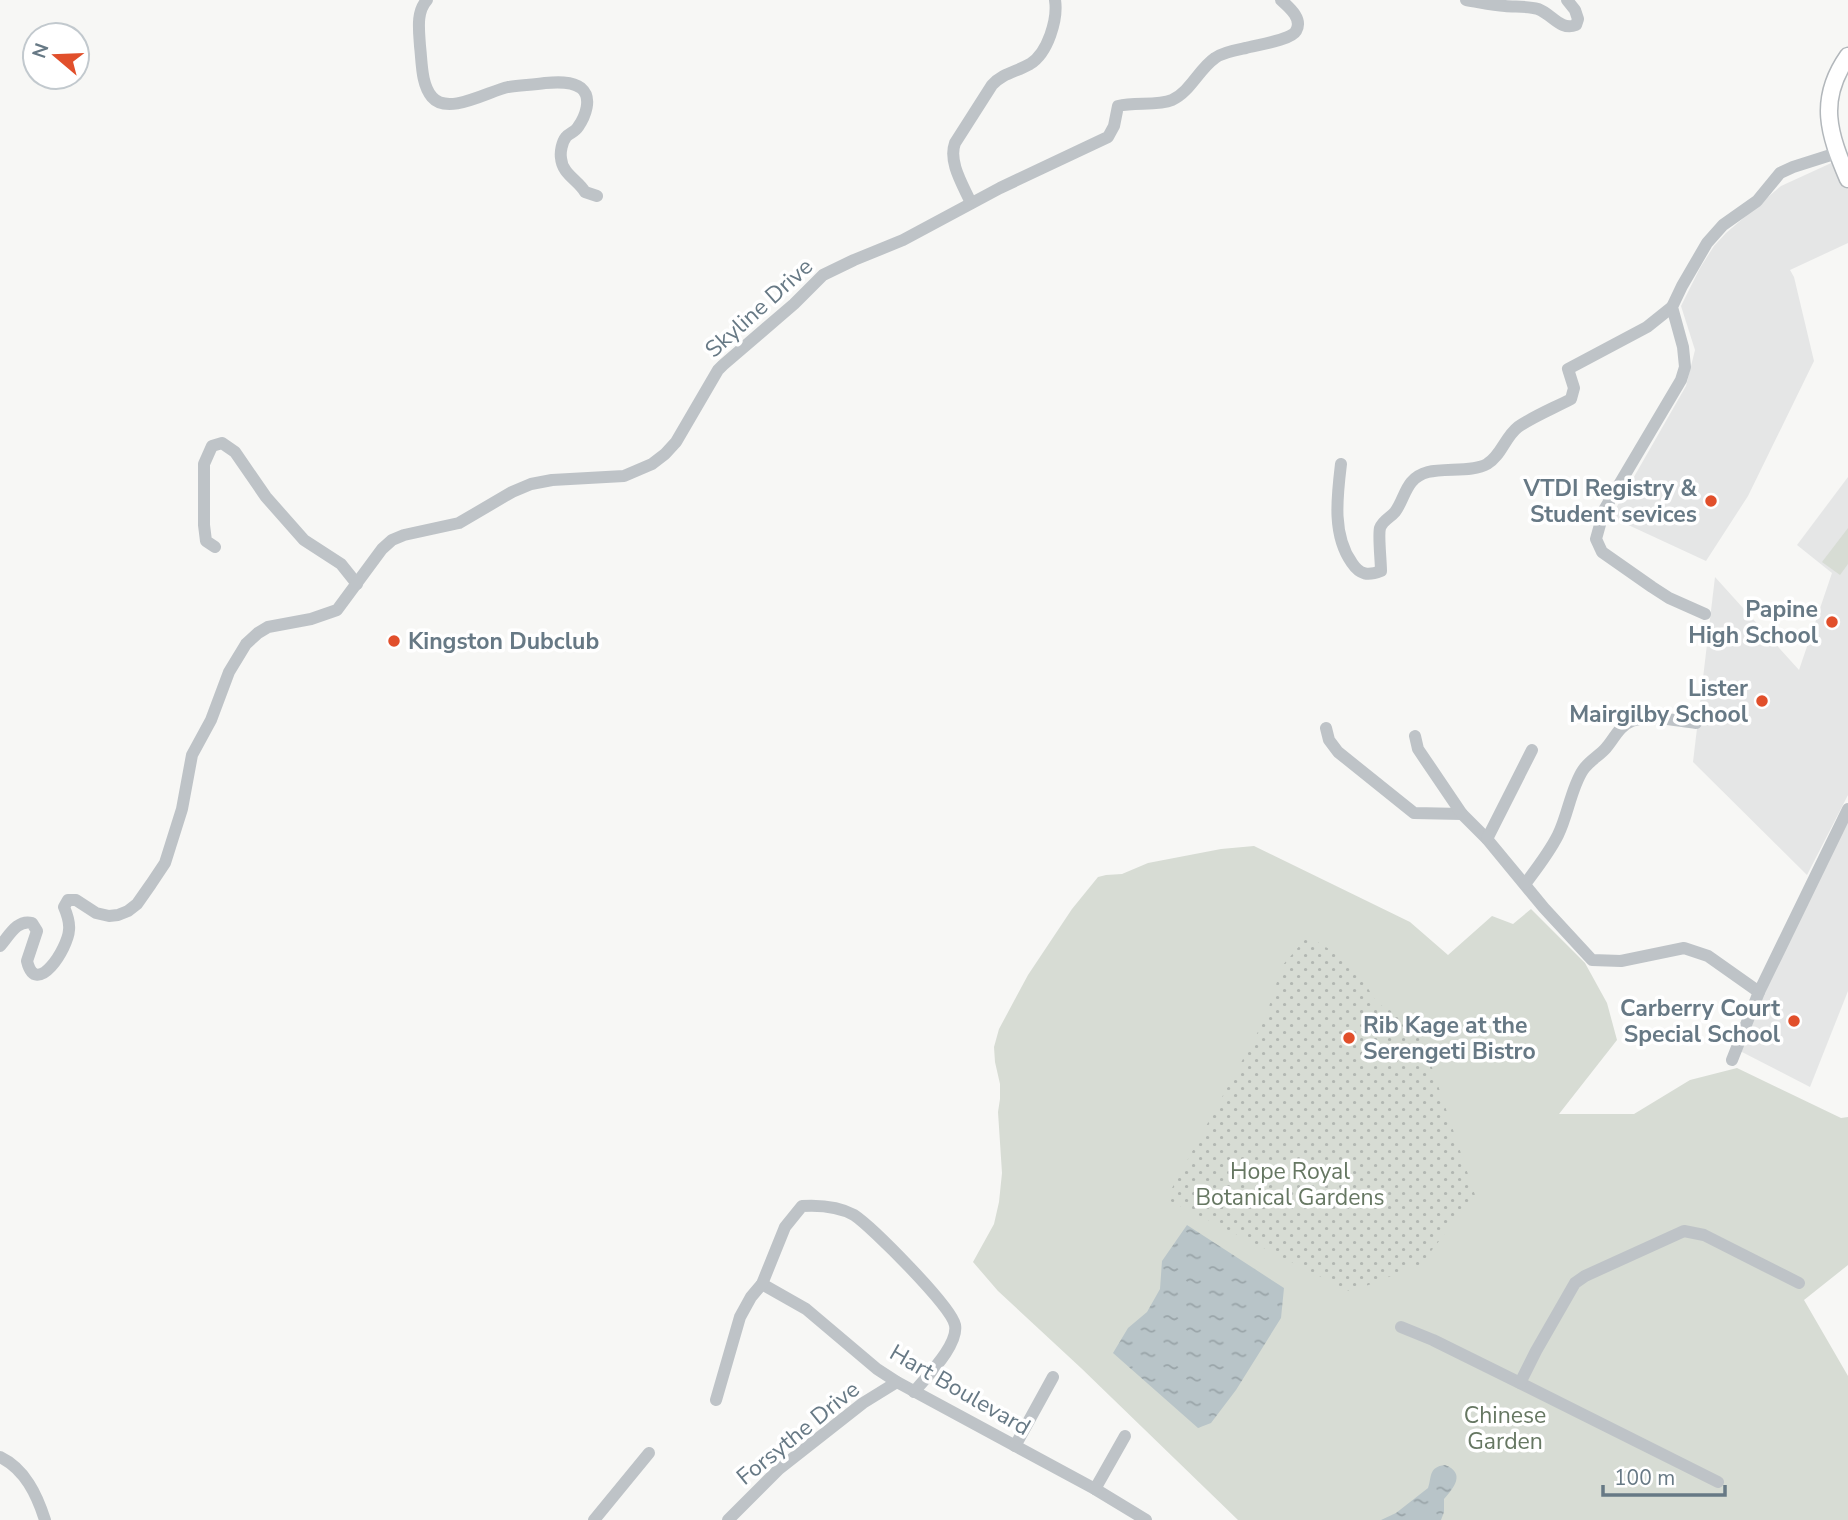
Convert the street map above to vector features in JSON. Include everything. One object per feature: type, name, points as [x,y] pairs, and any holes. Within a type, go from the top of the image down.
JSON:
[{"type":"main road","points":[[1848,56],[1835,77],[1828,111],[1837,153],[1848,179]]},
{"type":"street","points":[[427,0],[422,6],[418,25],[424,82],[431,96],[438,103],[448,104],[468,101],[507,88],[558,82],[580,87],[586,93],[587,106],[576,130],[568,135],[563,143],[561,158],[564,168],[585,192],[597,196]]},
{"type":"street","points":[[971,204],[953,161],[952,150],[955,142],[999,77],[1032,63],[1041,52],[1057,12],[1055,0]]},
{"type":"street","name":"Skyline Drive","points":[[0,946],[20,923],[32,923],[37,931],[27,965],[38,974],[46,971],[60,956],[68,938],[69,921],[64,907],[68,900],[76,900],[96,913],[109,916],[128,911],[137,904],[164,863],[182,809],[192,755],[211,720],[229,672],[246,644],[258,633],[268,627],[311,619],[337,610],[382,549],[392,540],[459,523],[531,484],[552,480],[624,476],[652,464],[676,443],[718,370],[823,275],[903,240],[1011,183],[1108,137],[1114,126],[1118,106],[1173,100],[1216,57],[1290,37],[1298,28],[1299,22],[1281,0]]},
{"type":"street","points":[[1466,0],[1536,8],[1569,28],[1576,25],[1578,19],[1567,0]]},
{"type":"street","points":[[1341,464],[1339,537],[1354,567],[1363,574],[1373,574],[1381,571],[1380,529],[1383,522],[1395,512],[1410,484],[1418,476],[1458,468],[1479,468],[1494,459],[1516,428],[1571,399],[1574,388],[1568,369],[1647,327],[1672,307],[1707,243],[1723,225],[1757,201],[1780,173],[1837,153]]},
{"type":"street","points":[[1672,307],[1684,348],[1685,367],[1681,380],[1604,510],[1596,539],[1602,552],[1652,587],[1705,614]]},
{"type":"street","points":[[215,547],[206,541],[204,464],[212,446],[222,443],[235,452],[266,497],[304,540],[341,564],[357,584]]},
{"type":"street","points":[[1525,884],[1549,852],[1559,833],[1576,782],[1584,768],[1620,729],[1631,721],[1648,718],[1696,723]]},
{"type":"street","points":[[1326,728],[1329,740],[1338,752],[1413,813],[1462,814]]},
{"type":"street","points":[[1415,736],[1418,749],[1462,814],[1592,960],[1621,961],[1684,948],[1708,956],[1759,992]]},
{"type":"street","points":[[1487,839],[1532,750]]},
{"type":"street","points":[[1732,1060],[1759,992],[1848,809]]},
{"type":"street","points":[[716,1400],[740,1317],[762,1284],[785,1227],[802,1206],[823,1205],[853,1215],[897,1254],[951,1316],[955,1325],[951,1346],[915,1392]]},
{"type":"street","points":[[1520,1383],[1575,1283],[1684,1231],[1704,1235],[1799,1283]]},
{"type":"street","name":"Hart Boulevard","points":[[762,1284],[806,1309],[877,1369],[897,1382],[1095,1489],[1146,1520]]},
{"type":"street","points":[[1401,1327],[1433,1340],[1718,1482]]},
{"type":"street","points":[[1015,1446],[1053,1377]]},
{"type":"street","name":"Forsythe Drive","points":[[728,1520],[779,1469],[863,1403],[897,1382]]},
{"type":"street","points":[[1095,1489],[1125,1436]]},
{"type":"street","points":[[594,1520],[649,1453]]},
{"type":"street","points":[[0,1457],[10,1462],[30,1484],[45,1520]]},
{"type":"shaded area","points":[[1840,159],[1848,190],[1848,243],[1790,270],[1814,361],[1748,496],[1706,561],[1611,517],[1686,386],[1695,350],[1681,306],[1714,246],[1781,186]]},
{"type":"shaded area","name":"Lister Mairgilby School","points":[[1848,477],[1848,795],[1807,875],[1693,762],[1715,577],[1799,670],[1832,573],[1797,545]]},
{"type":"shaded area","name":"Carberry Court Special School","points":[[1848,809],[1848,991],[1810,1087],[1740,1051],[1803,901]]},
{"type":"green space","points":[[1848,528],[1848,564],[1840,575],[1822,562]]},
{"type":"green space","name":"Hope Royal Botanical Gardens","points":[[1254,846],[1410,922],[1448,955],[1492,916],[1513,924],[1531,909],[1585,963],[1607,1003],[1617,1040],[1559,1114],[1634,1114],[1690,1080],[1737,1068],[1841,1118],[1848,1117],[1848,1265],[1804,1300],[1848,1376],[1848,1520],[1238,1520],[998,1291],[973,1262],[994,1224],[1002,1173],[998,1112],[1000,1084],[994,1047],[999,1029],[1028,975],[1072,909],[1098,877],[1122,874],[1148,863],[1221,849]]},
{"type":"green space","points":[[1308,936],[1353,964],[1377,1003],[1418,1026],[1475,1195],[1421,1264],[1351,1292],[1166,1199],[1265,1019],[1282,966]]},
{"type":"water","points":[[1187,1225],[1284,1288],[1281,1318],[1236,1390],[1211,1423],[1198,1428],[1113,1353],[1128,1328],[1147,1312],[1160,1289],[1162,1261]]},
{"type":"water","points":[[1445,1465],[1457,1476],[1454,1486],[1444,1499],[1441,1520],[1381,1520],[1396,1513],[1428,1488],[1433,1470]]},
{"type":"place","name":"VTDI Registry & Student sevices","points":[[1711,501]]},
{"type":"place","name":"Papine High School","points":[[1832,622]]},
{"type":"place","name":"Kingston Dubclub","points":[[394,641]]},
{"type":"place","name":"Lister Mairgilby School","points":[[1762,701]]},
{"type":"place","name":"Carberry Court Special School","points":[[1794,1021]]},
{"type":"place","name":"Rib Kage at the Serengeti Bistro","points":[[1349,1038]]},
{"type":"park label","name":"Chinese Garden","points":[[1505,1428]]}]
